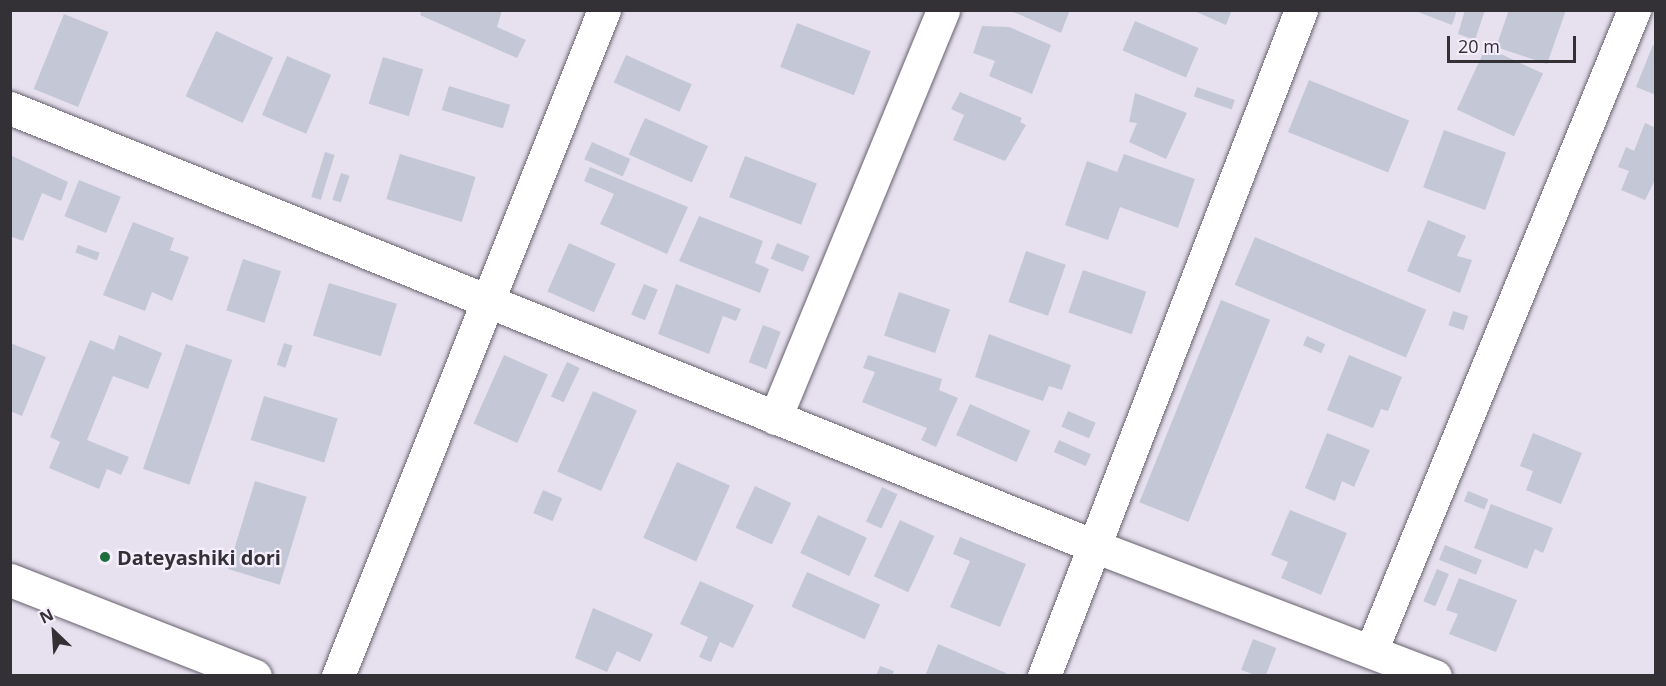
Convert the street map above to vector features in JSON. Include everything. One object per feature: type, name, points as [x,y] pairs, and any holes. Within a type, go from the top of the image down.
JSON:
[{"type":"street","points":[[338,675],[604,10]]},
{"type":"street","points":[[775,418],[943,10]]},
{"type":"street","points":[[1044,675],[1301,10]]},
{"type":"street","points":[[1371,651],[1634,10]]},
{"type":"street","points":[[10,108],[1094,546],[1435,675]]},
{"type":"street","points":[[10,580],[255,675]]},
{"type":"building","points":[[422,10],[502,10],[497,27],[526,40],[517,58],[420,15]]},
{"type":"building","points":[[1009,10],[1070,10],[1061,33]]},
{"type":"building","points":[[1192,10],[1232,10],[1226,25]]},
{"type":"building","points":[[1413,10],[1457,10],[1452,25]]},
{"type":"building","points":[[1465,10],[1485,10],[1475,40],[1458,34]]},
{"type":"building","points":[[1509,10],[1566,10],[1547,64],[1496,47]]},
{"type":"building","points":[[64,14],[109,32],[78,107],[34,89]]},
{"type":"building","points":[[1135,21],[1199,48],[1186,77],[1122,50]]},
{"type":"building","points":[[797,23],[871,51],[854,95],[780,67]]},
{"type":"building","points":[[982,26],[1009,27],[1051,45],[1032,94],[989,76],[995,61],[973,53]]},
{"type":"building","points":[[216,31],[273,58],[243,123],[186,96]]},
{"type":"building","points":[[1653,45],[1656,46],[1656,95],[1636,87]]},
{"type":"building","points":[[1486,47],[1543,74],[1514,136],[1457,110]]},
{"type":"building","points":[[626,55],[692,84],[680,112],[614,82]]},
{"type":"building","points":[[287,56],[331,75],[306,134],[262,115]]},
{"type":"building","points":[[383,57],[423,69],[409,116],[369,104]]},
{"type":"building","points":[[1309,80],[1409,120],[1388,172],[1288,132]]},
{"type":"building","points":[[449,86],[510,105],[503,129],[442,110]]},
{"type":"building","points":[[1197,87],[1235,100],[1232,109],[1194,96]]},
{"type":"building","points":[[960,92],[1022,118],[1020,122],[1026,125],[1005,161],[953,140],[964,115],[951,109]]},
{"type":"building","points":[[1135,93],[1187,113],[1166,159],[1129,142],[1137,123],[1129,122]]},
{"type":"building","points":[[645,118],[708,146],[692,183],[629,155]]},
{"type":"building","points":[[1645,123],[1656,128],[1656,178],[1645,200],[1621,190],[1629,171],[1618,167],[1626,147],[1634,151]]},
{"type":"building","points":[[1444,130],[1506,153],[1485,210],[1423,187]]},
{"type":"building","points":[[592,142],[630,159],[623,176],[584,159]]},
{"type":"building","points":[[325,152],[335,155],[321,200],[311,197]]},
{"type":"building","points":[[400,154],[476,177],[462,222],[386,199]]},
{"type":"building","points":[[1124,154],[1195,179],[1178,228],[1120,207],[1108,240],[1065,225],[1087,161],[1117,172]]},
{"type":"building","points":[[10,155],[68,182],[61,201],[42,193],[23,241],[10,236]]},
{"type":"building","points":[[745,156],[817,184],[801,225],[729,197]]},
{"type":"building","points":[[590,167],[688,207],[667,254],[600,224],[614,194],[584,181]]},
{"type":"building","points":[[341,173],[350,176],[341,202],[332,200]]},
{"type":"building","points":[[79,180],[121,197],[106,233],[64,216]]},
{"type":"building","points":[[699,216],[763,241],[755,263],[769,269],[760,293],[679,261]]},
{"type":"building","points":[[1428,220],[1466,236],[1457,256],[1472,260],[1460,293],[1407,271]]},
{"type":"building","points":[[133,222],[174,238],[170,250],[189,257],[172,301],[152,292],[145,311],[103,295]]},
{"type":"building","points":[[1255,237],[1426,310],[1406,358],[1235,285]]},
{"type":"building","points":[[569,243],[616,264],[594,312],[547,291]]},
{"type":"building","points":[[777,243],[809,256],[803,272],[771,259]]},
{"type":"building","points":[[78,245],[100,253],[97,260],[75,253]]},
{"type":"building","points":[[1026,251],[1066,265],[1048,316],[1008,302]]},
{"type":"building","points":[[243,259],[281,271],[264,323],[226,310]]},
{"type":"building","points":[[1083,270],[1146,292],[1132,334],[1068,313]]},
{"type":"building","points":[[329,283],[397,304],[381,356],[313,336]]},
{"type":"building","points":[[644,284],[658,290],[645,320],[631,314]]},
{"type":"building","points":[[676,284],[741,309],[736,321],[723,316],[709,354],[658,334]]},
{"type":"building","points":[[899,292],[950,310],[935,353],[884,335]]},
{"type":"building","points":[[1221,300],[1270,320],[1188,522],[1139,502]]},
{"type":"building","points":[[1453,311],[1468,316],[1464,330],[1448,325]]},
{"type":"building","points":[[763,325],[781,332],[766,369],[749,362]]},
{"type":"building","points":[[989,334],[1071,365],[1062,390],[1049,386],[1043,401],[975,377]]},
{"type":"building","points":[[119,335],[162,353],[148,389],[113,376],[87,440],[129,457],[121,475],[107,469],[99,489],[49,468],[60,442],[50,437],[90,340],[114,350]]},
{"type":"building","points":[[1307,336],[1325,344],[1321,353],[1303,345]]},
{"type":"building","points":[[10,343],[46,357],[22,416],[10,411]]},
{"type":"building","points":[[284,343],[293,346],[285,368],[277,365]]},
{"type":"building","points":[[186,344],[232,360],[189,485],[143,469]]},
{"type":"building","points":[[504,355],[548,375],[517,443],[473,424]]},
{"type":"building","points":[[868,355],[942,379],[939,390],[958,398],[936,447],[921,440],[927,428],[862,402],[875,372],[863,368]]},
{"type":"building","points":[[1349,355],[1402,377],[1388,411],[1381,409],[1373,428],[1327,410]]},
{"type":"building","points":[[567,362],[580,368],[564,402],[551,396]]},
{"type":"building","points":[[593,391],[637,411],[601,491],[557,471]]},
{"type":"building","points":[[264,396],[338,419],[324,463],[251,440]]},
{"type":"building","points":[[970,404],[1030,431],[1016,462],[956,435]]},
{"type":"building","points":[[1068,411],[1096,423],[1089,438],[1061,427]]},
{"type":"building","points":[[1327,433],[1370,450],[1354,487],[1342,481],[1335,501],[1305,488]]},
{"type":"building","points":[[1533,433],[1582,453],[1561,504],[1526,490],[1533,471],[1520,466]]},
{"type":"building","points":[[1059,440],[1091,454],[1086,466],[1054,452]]},
{"type":"building","points":[[677,462],[730,486],[696,561],[643,538]]},
{"type":"building","points":[[255,481],[307,497],[280,585],[228,569]]},
{"type":"building","points":[[755,486],[791,503],[772,545],[736,528]]},
{"type":"building","points":[[882,487],[897,494],[881,529],[866,521]]},
{"type":"building","points":[[543,490],[562,498],[553,521],[533,513]]},
{"type":"building","points":[[1468,491],[1488,499],[1484,509],[1464,501]]},
{"type":"building","points":[[1491,504],[1553,528],[1543,553],[1535,549],[1527,569],[1474,548]]},
{"type":"building","points":[[1290,510],[1347,533],[1321,595],[1281,578],[1288,562],[1271,555]]},
{"type":"building","points":[[818,515],[867,538],[849,576],[800,553]]},
{"type":"building","points":[[900,520],[934,536],[908,592],[874,576]]},
{"type":"building","points":[[960,537],[1026,564],[1000,627],[950,607],[970,561],[953,554]]},
{"type":"building","points":[[1445,545],[1482,560],[1476,575],[1439,560]]},
{"type":"building","points":[[1437,569],[1449,574],[1435,606],[1423,601]]},
{"type":"building","points":[[807,572],[880,605],[865,639],[792,607]]},
{"type":"building","points":[[1459,578],[1517,600],[1496,652],[1449,634],[1458,614],[1446,610]]},
{"type":"building","points":[[700,581],[754,605],[733,648],[720,642],[711,662],[699,657],[708,637],[680,624]]},
{"type":"building","points":[[593,608],[653,634],[640,662],[617,651],[607,672],[575,658]]},
{"type":"building","points":[[1253,639],[1276,648],[1266,676],[1257,676],[1241,670]]},
{"type":"building","points":[[938,644],[1006,673],[1005,676],[925,676]]},
{"type":"building","points":[[880,666],[894,671],[892,676],[876,676]]},
{"type":"place","name":"Dateyashiki dori","points":[[105,557]]}]
